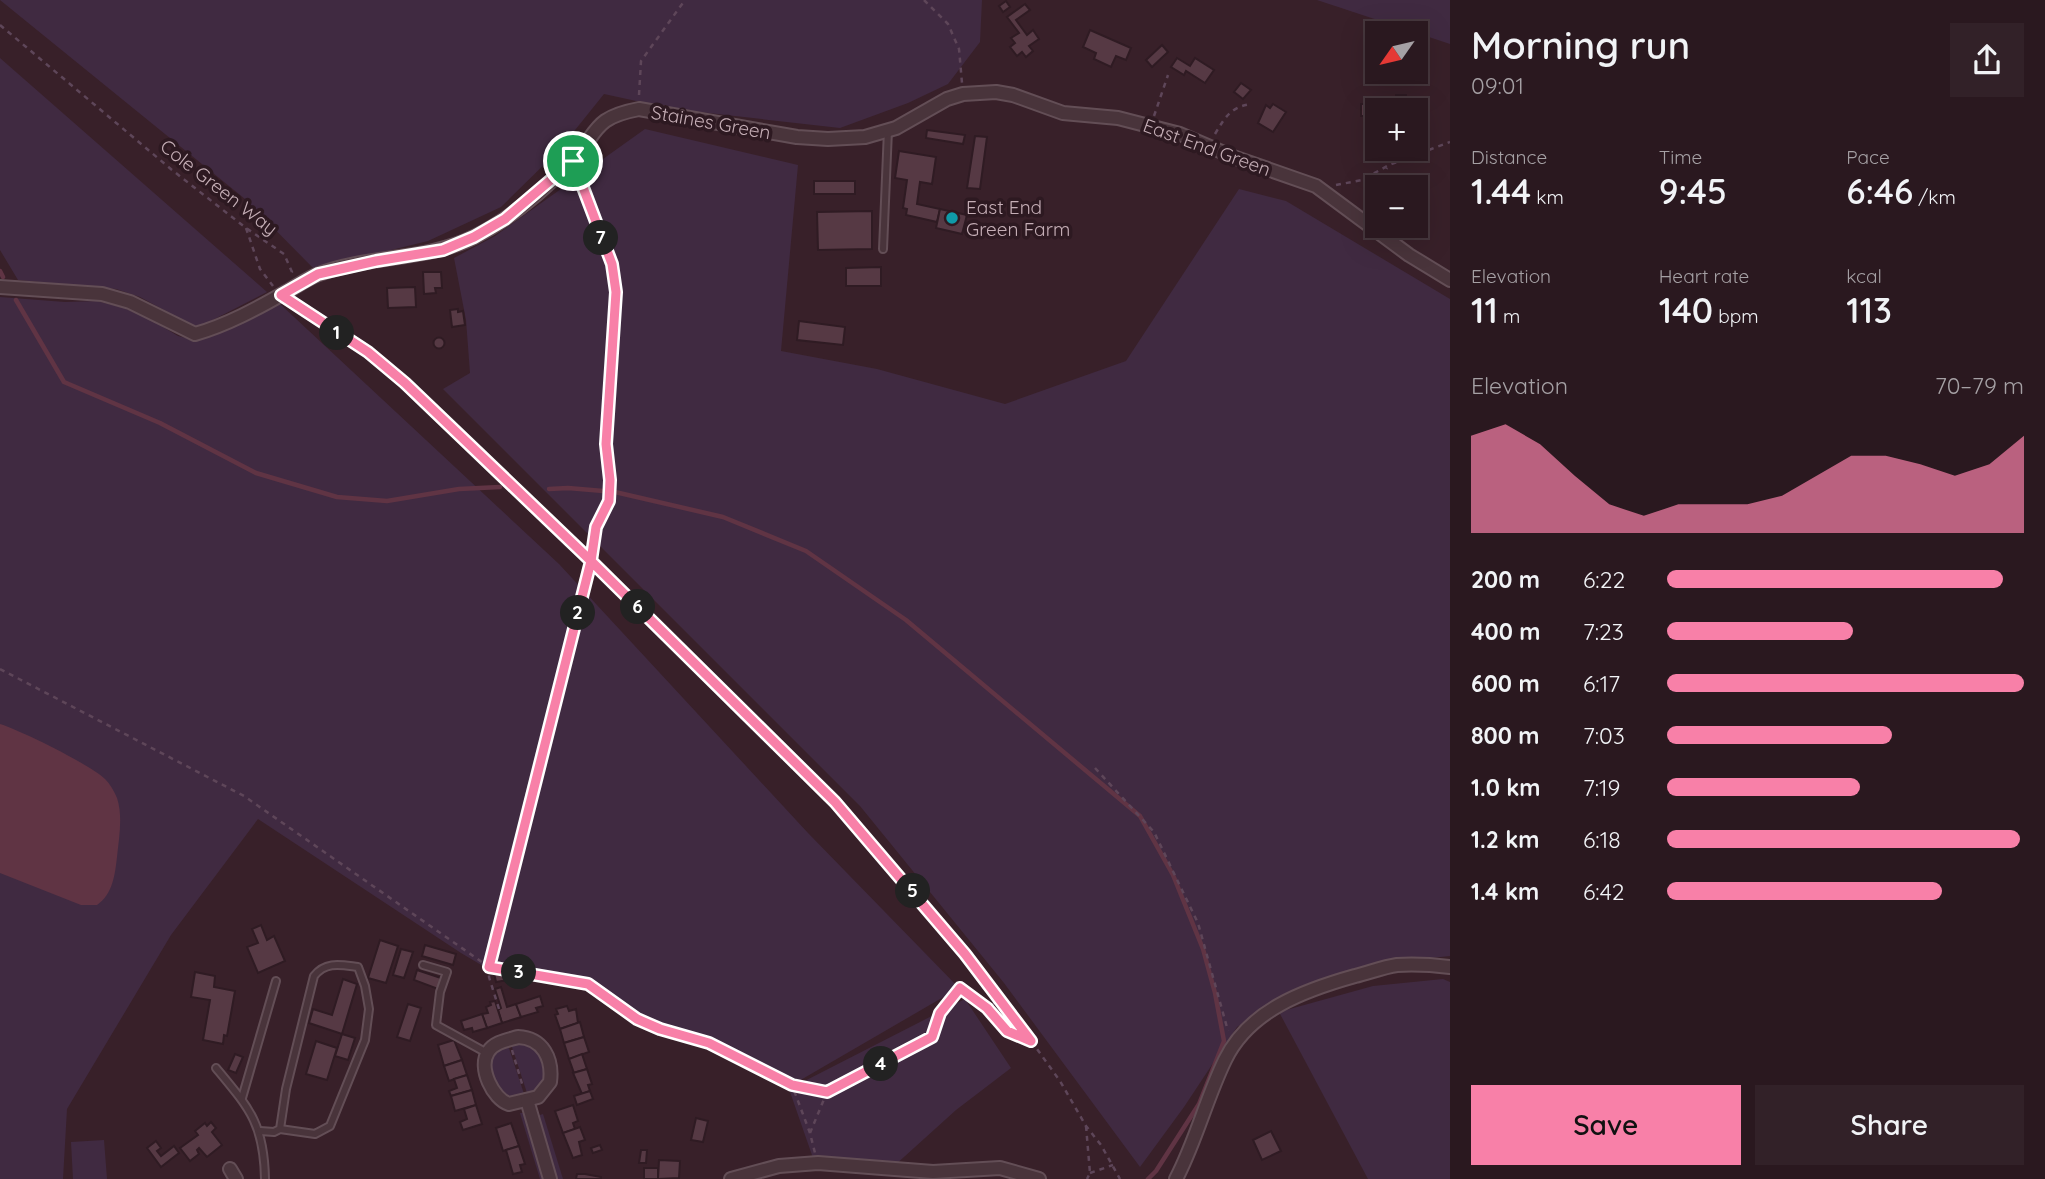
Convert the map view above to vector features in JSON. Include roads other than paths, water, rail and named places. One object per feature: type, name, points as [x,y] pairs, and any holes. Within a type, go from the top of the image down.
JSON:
[{"type":"street","name":"Staines Green","points":[[0,287],[102,294],[130,302],[195,334],[218,326],[318,274],[443,250],[474,237],[505,219],[573,161],[600,124],[615,113],[639,109],[817,139],[865,137],[897,128],[947,99],[963,94],[984,93]]},
{"type":"street","name":"East End Green","points":[[984,93],[1013,95],[1063,113],[1118,118],[1180,134],[1316,186],[1409,255],[1450,280]]},
{"type":"street","points":[[1175,1179],[1201,1123],[1225,1059],[1259,1017],[1317,987],[1395,965],[1450,967]]},
{"type":"street","points":[[518,1037],[533,1038],[544,1050],[550,1069],[550,1082],[543,1093],[509,1104],[495,1095],[485,1065],[487,1053],[496,1044],[518,1037]]},
{"type":"street","points":[[527,1100],[550,1179]]},
{"type":"street","points":[[731,1179],[779,1166],[818,1163],[933,1172],[1000,1168],[1039,1179]]},
{"type":"lane","points":[[883,249],[888,130]]},
{"type":"lane","points":[[260,1131],[274,1132],[280,1129],[316,1134],[330,1126],[365,1040],[369,1009],[358,967],[328,965],[314,976],[286,1089],[280,1129]]},
{"type":"lane","points":[[423,965],[447,972],[440,992],[436,1025],[487,1053]]},
{"type":"lane","points":[[242,1098],[276,981]]},
{"type":"lane","points":[[216,1068],[242,1098],[260,1131],[264,1147],[265,1179]]},
{"type":"waterway","points":[[0,271],[3,277]]},
{"type":"waterway","points":[[16,300],[64,382],[160,423],[256,473],[337,497],[387,501],[459,489],[500,487]]},
{"type":"waterway","points":[[549,489],[615,492],[723,517],[806,551],[906,620],[1140,816],[1173,875],[1203,949],[1224,1041],[1199,1104],[1156,1171],[1148,1179]]},
{"type":"place","name":"East End Green Farm","points":[[952,218]]}]
